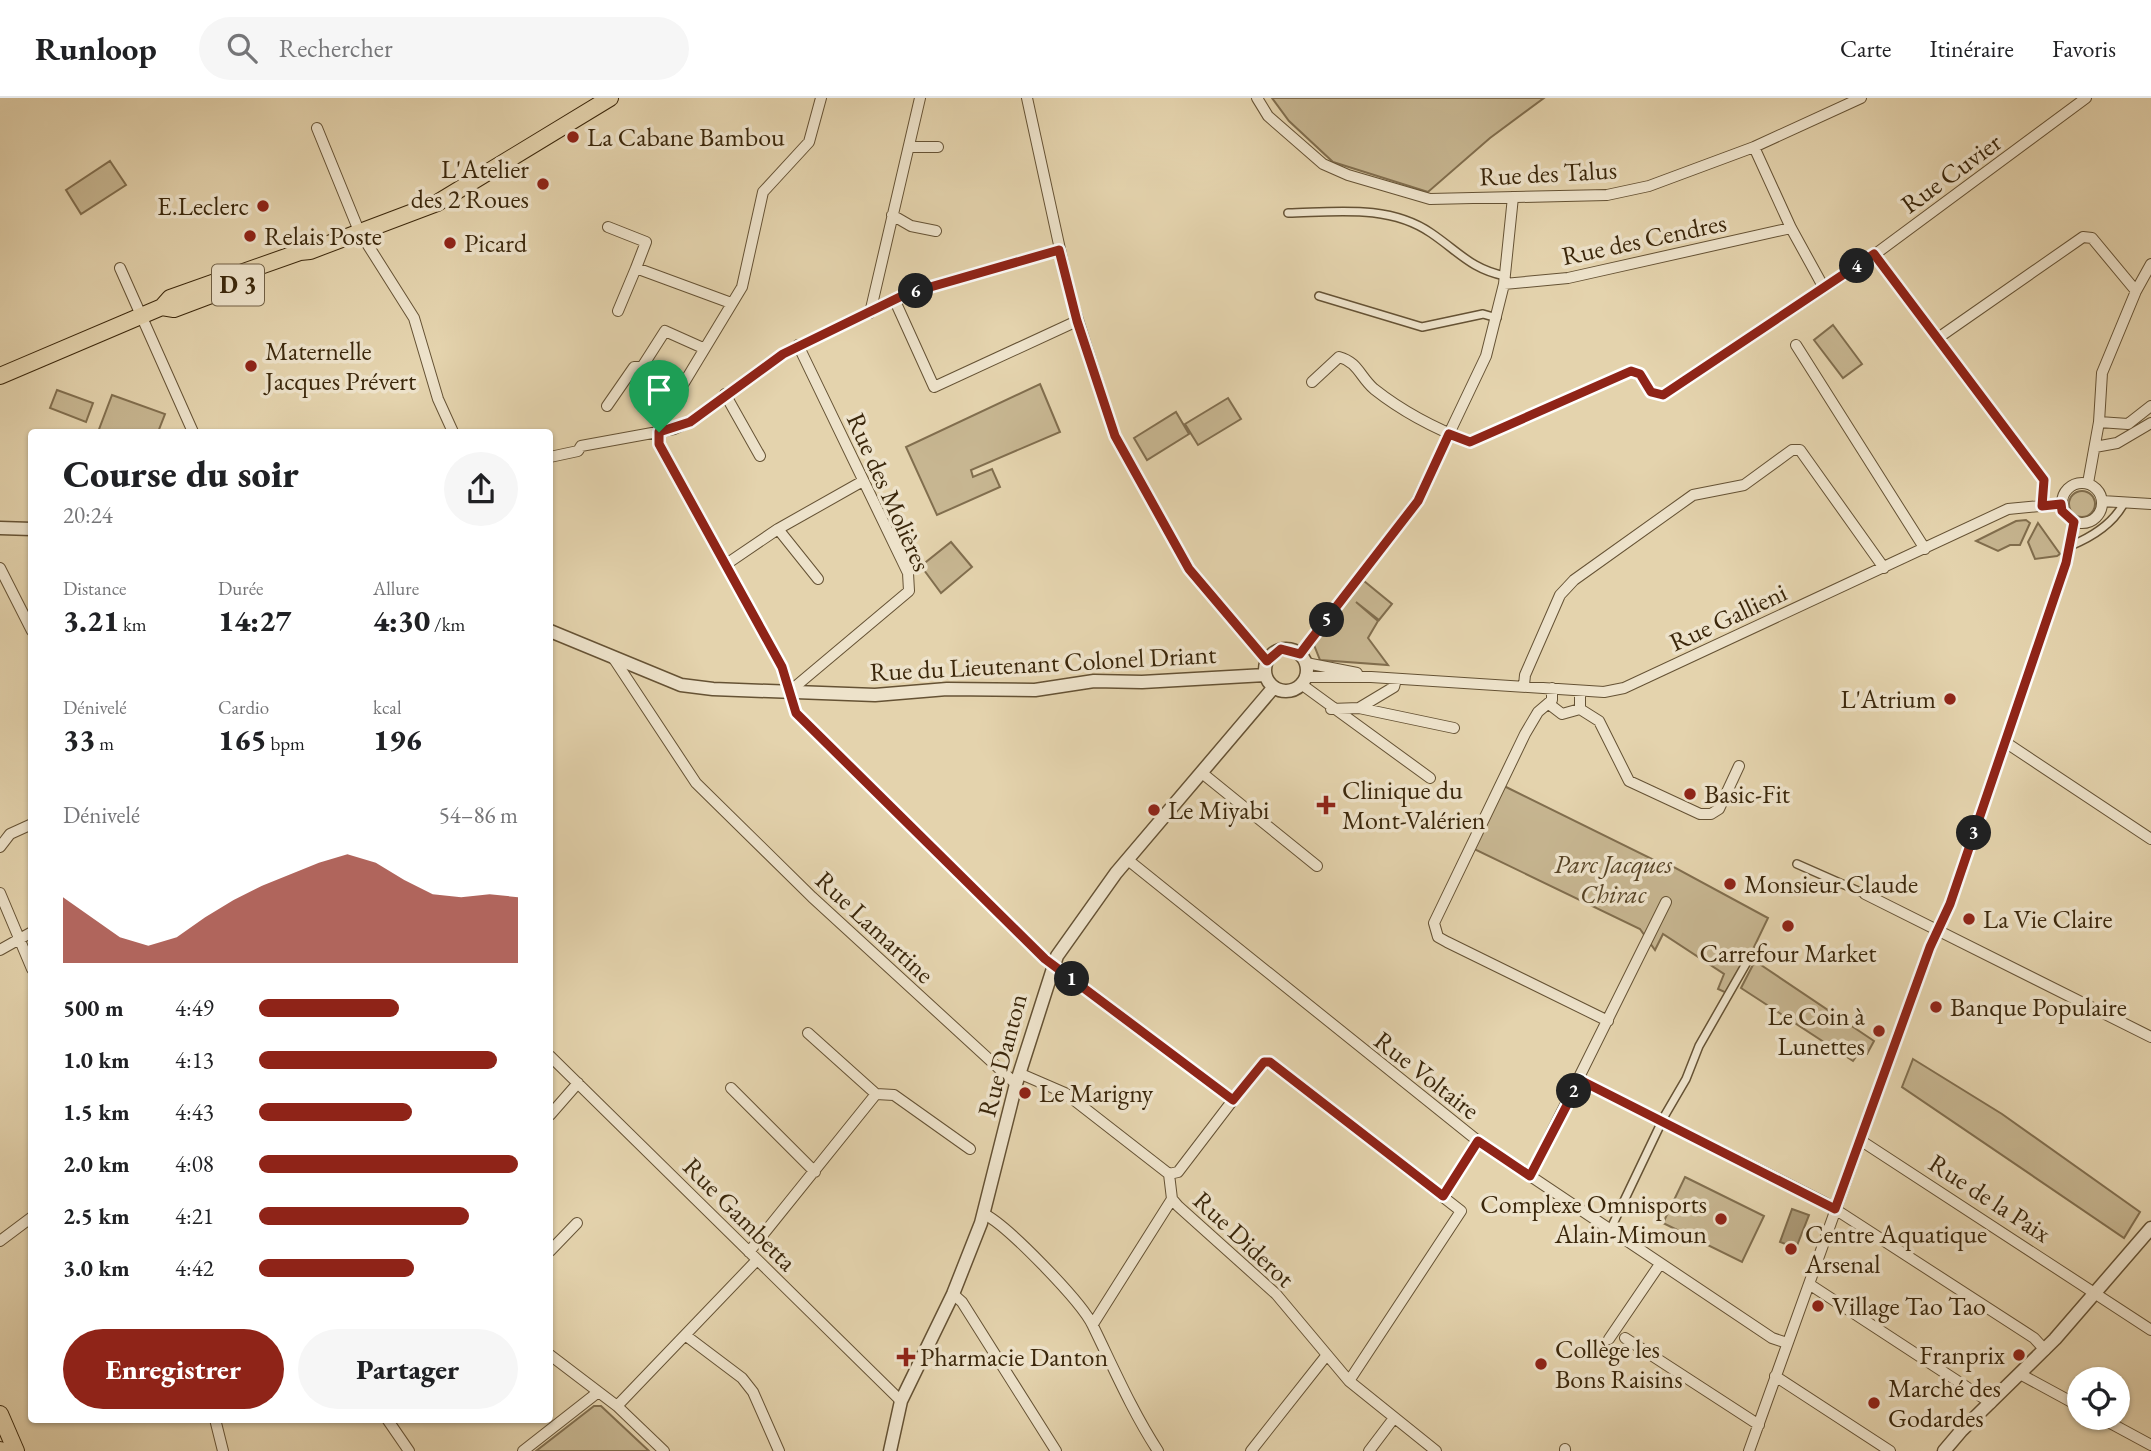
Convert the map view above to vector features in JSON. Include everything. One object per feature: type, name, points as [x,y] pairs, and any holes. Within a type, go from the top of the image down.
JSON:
[{"type":"main road","name":"D 3","points":[[0,376],[139,316],[162,307],[174,309],[192,303],[303,260],[310,251],[359,231],[437,203],[610,98]]},
{"type":"main road","name":"D 3","points":[[0,369],[67,342],[76,343]]},
{"type":"main road","points":[[0,1414],[16,1451]]},
{"type":"street","points":[[821,98],[810,142],[763,192],[744,281],[667,411],[659,432],[659,444],[782,667],[797,715],[1052,965],[1233,1100]]},
{"type":"street","points":[[870,313],[920,98]]},
{"type":"street","points":[[1027,98],[1077,321],[1120,446],[1189,569],[1267,661]]},
{"type":"street","name":"Rue des Talus","points":[[1257,98],[1268,116],[1294,141],[1335,171],[1430,199],[1607,195],[1649,186],[1754,147],[1861,98]]},
{"type":"street","name":"Rue Cuvier","points":[[1449,434],[1470,442],[1631,371],[1640,374],[1651,392],[1663,395],[1874,254],[2086,98]]},
{"type":"street","points":[[317,128],[359,231],[411,311],[438,399],[452,429]]},
{"type":"street","points":[[910,147],[938,147]]},
{"type":"street","points":[[1754,147],[1791,228],[1824,288]]},
{"type":"street","points":[[1430,778],[1331,709],[1303,681],[1303,659],[1418,501],[1486,356],[1505,280],[1513,197]]},
{"type":"street","points":[[1288,214],[1366,210],[1429,232],[1472,266],[1505,280]]},
{"type":"street","points":[[892,215],[911,226],[936,231]]},
{"type":"street","points":[[608,227],[646,242],[618,311]]},
{"type":"street","name":"Rue des Cendres","points":[[1505,280],[1568,278],[1791,228]]},
{"type":"street","points":[[1938,338],[2082,237],[2092,238],[2136,291]]},
{"type":"street","points":[[553,456],[578,451],[582,446],[659,432],[690,422],[725,394],[798,345],[906,294],[1059,250]]},
{"type":"street","points":[[1874,254],[2044,480],[2042,506]]},
{"type":"street","points":[[2088,483],[2099,422],[2102,373],[2136,291],[2151,264]]},
{"type":"street","points":[[120,268],[139,316],[192,429]]},
{"type":"street","points":[[636,268],[731,303]]},
{"type":"street","points":[[1319,296],[1422,327],[1483,314],[1497,318]]},
{"type":"street","points":[[895,301],[934,387],[1077,321]]},
{"type":"street","points":[[607,406],[634,367],[642,367],[665,331],[703,348]]},
{"type":"street","name":"Rue des Molières","points":[[790,691],[909,591],[908,573],[798,345]]},
{"type":"street","points":[[1796,345],[1925,549]]},
{"type":"street","points":[[1312,382],[1339,357],[1352,360],[1372,388],[1449,434]]},
{"type":"street","points":[[725,394],[760,456]]},
{"type":"street","points":[[2099,422],[2128,424],[2151,406]]},
{"type":"street","points":[[2095,447],[2117,443],[2151,423]]},
{"type":"street","points":[[1524,685],[1525,675],[1560,595],[1574,580],[1693,495],[1744,485],[1793,450],[1800,450],[1884,568]]},
{"type":"street","points":[[725,565],[778,529],[863,481]]},
{"type":"street","points":[[2088,483],[2100,491],[2102,501],[2086,522],[2074,522],[2062,511],[2061,504],[2070,490],[2088,483]]},
{"type":"street","points":[[2102,501],[2151,503]]},
{"type":"street","points":[[2070,546],[2082,542],[2115,519],[2124,503]]},
{"type":"street","name":"Rue Gallieni","points":[[1303,681],[1371,677],[1524,685],[1580,691],[1604,692],[1624,688],[2008,509],[2061,504]]},
{"type":"street","points":[[1749,1451],[1933,930],[2005,742],[2070,546],[2074,522]]},
{"type":"street","points":[[0,528],[28,529]]},
{"type":"street","points":[[778,529],[818,579]]},
{"type":"street","points":[[0,568],[28,623]]},
{"type":"street","name":"Rue du Lieutenant Colonel Driant","points":[[553,632],[639,669],[698,687],[875,695],[947,689],[1035,690],[1094,681],[1142,682],[1265,675]]},
{"type":"street","points":[[1303,659],[1281,649],[1267,661],[1265,675],[1274,687],[1288,691],[1303,681]]},
{"type":"street","name":"Rue Lamartine","points":[[614,659],[683,766],[709,796],[812,897],[1018,1079]]},
{"type":"street","name":"Rue Gallieni","points":[[1303,659],[1371,677]]},
{"type":"street","points":[[633,687],[634,674],[639,669]]},
{"type":"street","points":[[1359,708],[1394,687],[1396,678]]},
{"type":"street","name":"Rue Danton","points":[[890,1451],[901,1401],[953,1294],[984,1214],[1018,1079],[1052,965],[1091,905],[1274,687]]},
{"type":"street","points":[[1552,688],[1549,705],[1538,712],[1525,734],[1434,923],[1438,937],[1608,1021]]},
{"type":"street","points":[[1580,691],[1580,709]]},
{"type":"street","points":[[1549,705],[1562,714],[1580,709],[1598,721],[1629,781],[1700,814],[1711,814],[1718,809],[1739,766]]},
{"type":"street","points":[[1331,709],[1359,708],[1454,728]]},
{"type":"street","points":[[2005,742],[2151,839]]},
{"type":"street","points":[[1202,773],[1317,866]]},
{"type":"street","points":[[0,847],[10,834],[28,826]]},
{"type":"street","name":"Rue Voltaire","points":[[1128,860],[1478,1141],[1772,1338],[1787,1343]]},
{"type":"street","points":[[1797,864],[1865,894],[1933,930],[2148,1032]]},
{"type":"street","points":[[0,893],[28,961]]},
{"type":"street","points":[[1530,1176],[1580,1080],[1666,902]]},
{"type":"street","points":[[0,950],[28,934]]},
{"type":"street","points":[[1612,1226],[1662,1122],[1686,1079],[1699,1046],[1747,961]]},
{"type":"street","points":[[808,1033],[876,1094],[894,1095],[970,1149]]},
{"type":"street","name":"Rue Gambetta","points":[[553,1059],[901,1401]]},
{"type":"street","points":[[1169,1174],[1178,1172],[1264,1062],[1270,1062],[1461,1211],[1460,1217],[1349,1381]]},
{"type":"street","name":"Rue Diderot","points":[[1018,1079],[1065,1093],[1169,1174],[1172,1199],[1276,1294],[1349,1381],[1436,1451]]},
{"type":"street","points":[[1580,1080],[1835,1209],[2034,1338],[2045,1349]]},
{"type":"street","points":[[553,1112],[578,1083]]},
{"type":"street","points":[[731,1088],[816,1172]]},
{"type":"street","points":[[749,1252],[816,1172],[876,1094]]},
{"type":"street","name":"Rue de la Paix","points":[[1860,1140],[2151,1330]]},
{"type":"street","points":[[1443,1196],[1478,1141]]},
{"type":"street","points":[[1093,1324],[1172,1199]]},
{"type":"street","points":[[984,1214],[1025,1248],[1093,1324],[1120,1387],[1158,1451]]},
{"type":"street","points":[[0,1241],[28,1220]]},
{"type":"street","points":[[553,1248],[577,1223]]},
{"type":"street","points":[[1949,1449],[2045,1349],[2151,1228]]},
{"type":"street","points":[[617,1406],[757,1260]]},
{"type":"street","points":[[1609,1339],[1660,1264]]},
{"type":"street","points":[[1809,1284],[1991,1403]]},
{"type":"street","points":[[953,1294],[962,1302],[1056,1451]]},
{"type":"street","points":[[685,1335],[741,1378],[753,1392],[779,1451]]},
{"type":"street","points":[[1625,1338],[1759,1425]]},
{"type":"street","points":[[1251,1451],[1326,1356]]},
{"type":"street","points":[[553,1357],[617,1406],[664,1451]]},
{"type":"street","points":[[2020,1374],[2067,1399]]},
{"type":"street","points":[[1775,1376],[1889,1451]]},
{"type":"street","points":[[523,1451],[597,1393]]},
{"type":"street","points":[[1369,1451],[1394,1418]]},
{"type":"street","points":[[216,1423],[223,1451]]},
{"type":"street","points":[[390,1423],[409,1451]]},
{"type":"street","points":[[2123,1430],[2151,1445]]},
{"type":"green space","points":[[1272,98],[1544,98],[1490,138],[1428,192],[1333,162],[1289,121]]},
{"type":"green space","points":[[110,161],[126,185],[81,214],[66,190]]},
{"type":"green space","points":[[1833,325],[1862,364],[1843,378],[1814,340]]},
{"type":"green space","points":[[1040,384],[1060,432],[971,470],[973,477],[992,469],[1000,487],[937,515],[906,447]]},
{"type":"green space","points":[[57,390],[93,403],[86,422],[50,408]]},
{"type":"green space","points":[[112,395],[165,414],[159,429],[99,429]]},
{"type":"green space","points":[[1228,398],[1241,419],[1198,445],[1185,424]]},
{"type":"green space","points":[[1176,412],[1189,434],[1147,460],[1134,438]]},
{"type":"green space","points":[[2082,491],[2091,495],[2095,504],[2091,513],[2082,517],[2073,513],[2069,504],[2073,495]]},
{"type":"green space","points":[[2026,520],[2030,523],[2020,545],[2010,545],[1998,551],[1976,541],[2016,521]]},
{"type":"green space","points":[[2038,523],[2060,554],[2057,556],[2035,559],[2028,542]]},
{"type":"green space","points":[[951,542],[972,567],[941,593],[921,566]]},
{"type":"green space","points":[[1364,581],[1392,604],[1379,620],[1356,602],[1378,621],[1368,638],[1388,665],[1320,660],[1314,645],[1349,596]]},
{"type":"green space","name":"Parc Jacques Chirac","points":[[1500,784],[1668,867],[1672,866],[1768,918],[1731,995],[1718,989],[1724,974],[1663,934],[1655,950],[1640,929],[1470,847]]},
{"type":"green space","points":[[1755,961],[1874,1041],[1867,1054],[1858,1054],[1853,1061],[1741,988]]},
{"type":"green space","points":[[1913,1059],[2002,1114],[2140,1212],[2124,1238],[1902,1087]]},
{"type":"green space","points":[[1685,1177],[1764,1216],[1742,1262],[1663,1223]]},
{"type":"green space","points":[[594,1406],[601,1406],[649,1451],[536,1451]]},
{"type":"shaded area","points":[[1792,1209],[1809,1215],[1796,1248],[1780,1242]]},
{"type":"place","name":"La Cabane Bambou","points":[[573,137]]},
{"type":"place","name":"L'Atelier des 2 Roues","points":[[543,184]]},
{"type":"place","name":"E.Leclerc","points":[[263,206]]},
{"type":"place","name":"Relais Poste","points":[[250,236]]},
{"type":"place","name":"Picard","points":[[450,243]]},
{"type":"place","name":"Maternelle Jacques Prévert","points":[[251,366]]},
{"type":"place","name":"L'Atrium","points":[[1950,699]]},
{"type":"place","name":"Basic-Fit","points":[[1690,794]]},
{"type":"place","name":"Clinique du Mont-Valérien","points":[[1326,805]]},
{"type":"place","name":"Le Miyabi","points":[[1154,810]]},
{"type":"place","name":"Monsieur Claude","points":[[1730,884]]},
{"type":"place","name":"La Vie Claire","points":[[1969,919]]},
{"type":"place","name":"Carrefour Market","points":[[1788,926]]},
{"type":"place","name":"Banque Populaire","points":[[1936,1007]]},
{"type":"place","name":"Le Coin à Lunettes","points":[[1879,1031]]},
{"type":"place","name":"Le Marigny","points":[[1025,1093]]},
{"type":"place","name":"Complexe Omnisports Alain-Mimoun","points":[[1721,1219]]},
{"type":"place","name":"Centre Aquatique Arsenal","points":[[1791,1249]]},
{"type":"place","name":"Village Tao Tao","points":[[1818,1306]]},
{"type":"place","name":"Franprix","points":[[2019,1355]]},
{"type":"place","name":"Pharmacie Danton","points":[[906,1357]]},
{"type":"place","name":"Collège les Bons Raisins","points":[[1541,1364]]},
{"type":"place","name":"Marché des Godardes","points":[[1874,1403]]},
{"type":"route","points":[[1059,250],[1077,321],[1115,436],[1189,569],[1267,661],[1274,652],[1281,649],[1300,654],[1418,501],[1449,434],[1470,442],[1631,371],[1640,374],[1651,392],[1663,395],[1874,254],[2044,480],[2042,506],[2061,504],[2062,511],[2074,522],[2066,563],[2011,726],[1990,778],[1988,793],[1945,919],[1930,947],[1835,1209],[1580,1080],[1530,1176],[1478,1141],[1443,1196],[1270,1062],[1264,1062],[1233,1100],[1045,959],[796,713],[782,667],[659,444],[659,432],[690,422],[725,394],[798,345],[906,294],[1059,250]]}]
